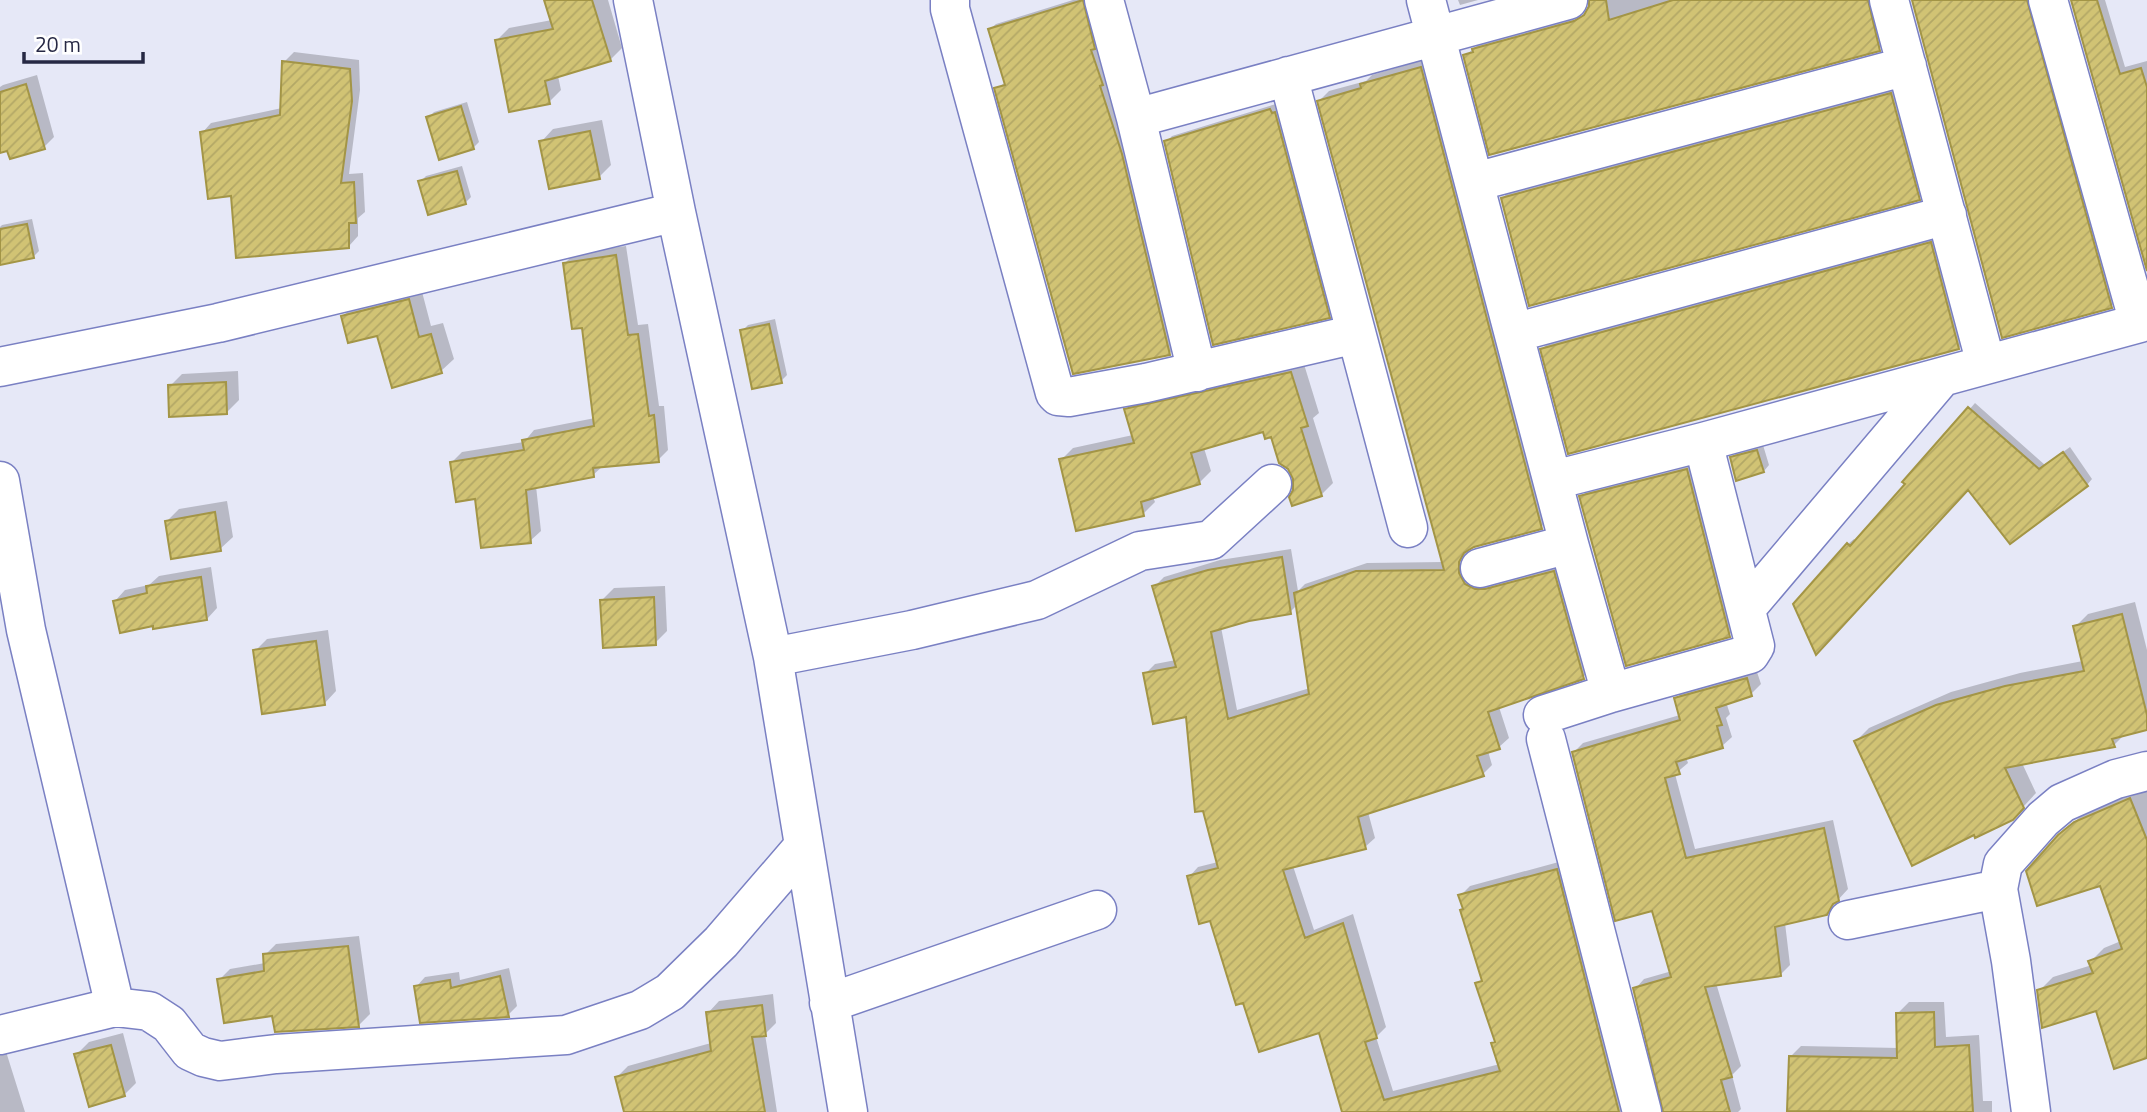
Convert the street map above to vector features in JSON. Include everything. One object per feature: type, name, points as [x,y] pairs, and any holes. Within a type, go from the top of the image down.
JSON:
[{"type":"street","points":[[633,0],[676,212],[774,657],[848,1112]]},
{"type":"street","points":[[950,0],[953,22],[1058,396],[1069,397],[1197,372],[1356,334]]},
{"type":"street","points":[[1104,0],[1136,118],[1197,372]]},
{"type":"street","points":[[1136,118],[1288,76],[1431,17],[1568,0]]},
{"type":"street","points":[[1889,0],[1986,364]]},
{"type":"street","points":[[1554,480],[2143,322],[2048,0]]},
{"type":"street","points":[[1431,17],[1569,544],[1611,693]]},
{"type":"street","points":[[1475,182],[1907,66]]},
{"type":"street","points":[[1288,76],[1408,528]]},
{"type":"street","points":[[0,367],[218,323],[676,212]]},
{"type":"street","points":[[1514,333],[1947,215]]},
{"type":"street","points":[[1747,607],[1942,377]]},
{"type":"street","points":[[1642,1112],[1544,727],[1611,693],[1750,654],[1755,646],[1703,442]]},
{"type":"street","points":[[0,481],[26,630],[116,1007]]},
{"type":"street","points":[[774,657],[912,630],[1037,600],[1140,551],[1211,540],[1272,484]]},
{"type":"street","points":[[1480,568],[1569,544]]},
{"type":"street","points":[[2031,1112],[2011,961],[1998,889],[2003,864],[2043,819],[2062,803],[2116,779],[2147,771]]},
{"type":"street","points":[[0,1034],[116,1007],[149,1011],[169,1024],[190,1051],[220,1061],[276,1054],[566,1035],[640,1010],[670,992],[721,942],[803,847]]},
{"type":"street","points":[[1849,920],[1998,889]]},
{"type":"street","points":[[829,1003],[1097,910]]},
{"type":"building","points":[[544,0],[592,0],[611,61],[545,81],[550,104],[509,112],[495,40],[553,29]]},
{"type":"building","points":[[1083,0],[1095,49],[1091,50],[1122,154],[1170,355],[1073,374],[994,88],[1005,85],[988,29]]},
{"type":"building","points":[[1589,0],[1606,0],[1609,20],[1673,0],[1868,0],[1880,51],[1489,155],[1463,55],[1473,52],[1472,49],[1574,21],[1584,15]]},
{"type":"building","points":[[1912,0],[2027,0],[2112,308],[2002,338]]},
{"type":"building","points":[[2071,0],[2097,0],[2120,74],[2141,68],[2147,87],[2147,271]]},
{"type":"building","points":[[282,61],[350,69],[352,101],[341,183],[354,182],[356,223],[349,223],[349,248],[236,258],[231,196],[208,199],[200,132],[280,115]]},
{"type":"building","points":[[1421,67],[1542,529],[1474,547],[1464,553],[1459,562],[1459,573],[1465,584],[1475,589],[1485,589],[1554,571],[1584,679],[1488,712],[1500,749],[1477,756],[1484,776],[1358,817],[1366,849],[1283,870],[1305,938],[1343,923],[1377,1038],[1365,1042],[1384,1100],[1500,1071],[1491,1043],[1495,1042],[1475,983],[1482,981],[1460,910],[1463,909],[1458,895],[1557,869],[1619,1112],[1342,1112],[1319,1033],[1259,1052],[1243,1003],[1236,1005],[1210,921],[1199,924],[1187,876],[1218,868],[1203,811],[1195,812],[1186,717],[1153,724],[1143,673],[1176,667],[1152,586],[1208,570],[1282,557],[1291,614],[1249,621],[1211,632],[1228,719],[1309,694],[1294,593],[1356,571],[1444,570],[1317,101],[1361,88],[1360,84]]},
{"type":"building","points":[[26,84],[45,149],[10,159],[7,151],[0,153],[0,92]]},
{"type":"building","points":[[1891,93],[1920,200],[1529,306],[1501,198]]},
{"type":"building","points":[[461,106],[474,149],[439,160],[426,117]]},
{"type":"building","points":[[1270,109],[1272,113],[1275,112],[1330,318],[1213,345],[1164,141]]},
{"type":"building","points":[[590,131],[600,179],[549,189],[539,141]]},
{"type":"building","points":[[457,171],[466,204],[428,215],[418,181]]},
{"type":"building","points":[[27,224],[34,258],[0,265],[0,229]]},
{"type":"building","points":[[1931,242],[1959,349],[1568,454],[1540,349]]},
{"type":"building","points":[[616,255],[628,335],[638,334],[649,416],[654,415],[659,462],[593,468],[594,477],[526,490],[531,543],[481,548],[475,499],[456,502],[450,462],[524,450],[522,440],[594,426],[582,328],[572,329],[563,263]]},
{"type":"building","points":[[409,299],[419,337],[431,334],[442,373],[392,388],[377,336],[348,343],[341,316]]},
{"type":"building","points":[[769,324],[782,383],[752,389],[740,330]]},
{"type":"building","points":[[1291,372],[1308,426],[1301,428],[1322,496],[1292,506],[1289,497],[1293,490],[1293,479],[1288,469],[1279,463],[1271,437],[1265,439],[1263,432],[1191,453],[1200,484],[1141,502],[1144,516],[1076,531],[1059,459],[1134,443],[1124,409]]},
{"type":"building","points":[[226,382],[227,414],[169,417],[168,385]]},
{"type":"building","points":[[1968,407],[2039,469],[2063,452],[2088,486],[2010,544],[1968,490],[1816,655],[1793,604],[1847,543],[1850,546]]},
{"type":"building","points":[[1757,450],[1764,472],[1736,481],[1730,457]]},
{"type":"building","points":[[1687,469],[1730,637],[1626,666],[1579,496]]},
{"type":"building","points":[[215,512],[221,551],[171,559],[165,521]]},
{"type":"building","points":[[201,577],[207,620],[120,633],[113,601],[147,593],[146,586]]},
{"type":"building","points":[[654,597],[656,645],[603,648],[600,600]]},
{"type":"building","points":[[2122,614],[2147,715],[2147,730],[2112,739],[2115,747],[2005,768],[2024,808],[2013,820],[1975,838],[1974,835],[1912,866],[1854,741],[1936,705],[2005,686],[2084,671],[2073,626]]},
{"type":"building","points":[[316,641],[325,705],[262,714],[253,650]]},
{"type":"building","points":[[1747,678],[1752,696],[1716,708],[1722,725],[1717,726],[1723,748],[1676,762],[1680,774],[1665,778],[1686,858],[1824,828],[1839,901],[1833,904],[1827,915],[1775,927],[1781,976],[1705,987],[1732,1077],[1721,1080],[1730,1112],[1663,1112],[1633,988],[1671,977],[1652,911],[1615,921],[1572,752],[1680,720],[1674,698]]},
{"type":"building","points":[[2130,798],[2147,840],[2147,1058],[2114,1069],[2096,1011],[2042,1028],[2037,990],[2093,973],[2088,961],[2122,949],[2100,886],[2037,906],[2026,871],[2058,835],[2074,822]]},
{"type":"building","points":[[348,946],[359,1027],[275,1032],[272,1016],[224,1023],[217,979],[264,971],[263,954]]},
{"type":"building","points":[[500,976],[509,1017],[420,1023],[414,986],[450,980],[451,988]]},
{"type":"building","points":[[762,1005],[766,1036],[752,1037],[765,1112],[624,1112],[615,1077],[711,1051],[706,1012]]},
{"type":"building","points":[[1934,1012],[1935,1047],[1969,1045],[1973,1112],[1787,1111],[1789,1056],[1897,1058],[1896,1013]]},
{"type":"building","points":[[111,1045],[125,1096],[89,1107],[74,1054]]}]
